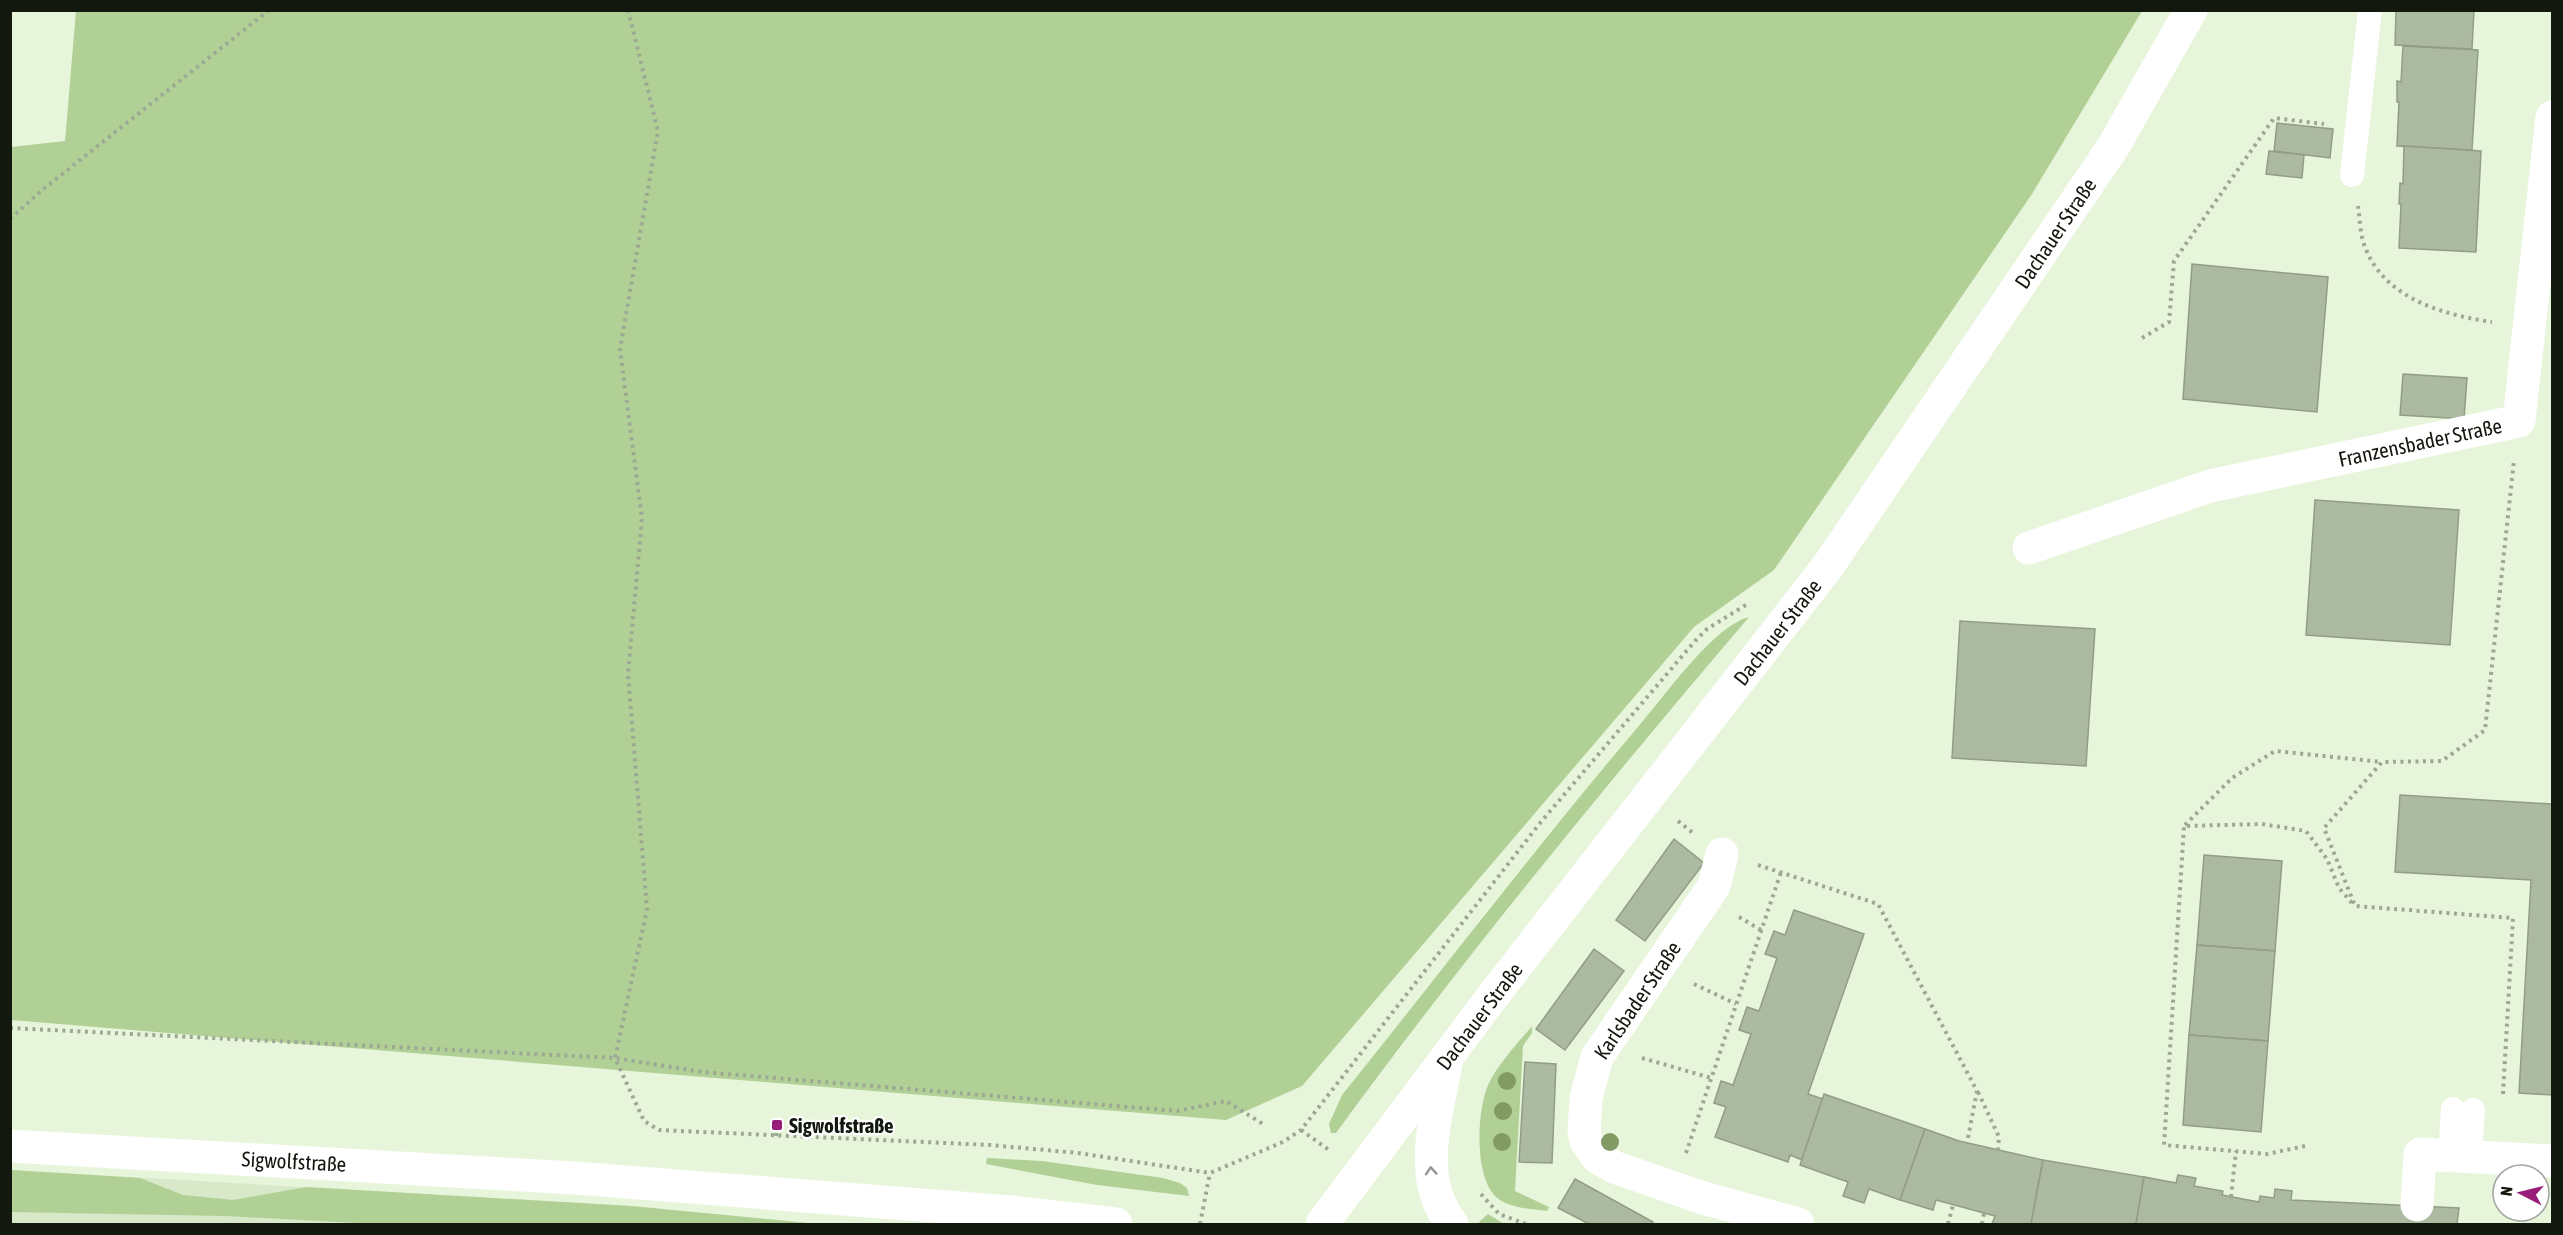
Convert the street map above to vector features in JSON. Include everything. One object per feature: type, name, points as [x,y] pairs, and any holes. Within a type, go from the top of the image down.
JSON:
[{"type":"street","name":"Dachauer Straße","points":[[1322,1224],[1446,1058],[1828,566],[2113,147],[2191,10]]},
{"type":"street","name":"Franzensbader Straße","points":[[2029,548],[2210,486],[2518,421],[2553,117]]},
{"type":"street","name":"Karlsbader Straße","points":[[1722,854],[1714,886],[1596,1057],[1586,1098],[1584,1131],[1591,1149],[1605,1163],[1674,1188],[1798,1224]]},
{"type":"street","points":[[1446,1058],[1430,1161],[1432,1183],[1441,1209],[1452,1224]]},
{"type":"street","name":"Sigwolfstraße","points":[[10,1146],[575,1178],[1024,1218],[1116,1224]]},
{"type":"street","points":[[2417,1205],[2420,1154],[2553,1161]]},
{"type":"lane","points":[[2352,175],[2370,10]]},
{"type":"lane","points":[[2460,1156],[2463,1110]]},
{"type":"path","points":[[10,219],[41,191],[269,10]]},
{"type":"path","points":[[628,10],[658,130],[621,349],[642,519],[628,674],[647,909],[615,1058],[644,1121],[659,1130],[1001,1146],[1078,1153],[1210,1173],[1283,1142],[1301,1130],[1539,824],[1687,650],[1707,629],[1755,599]]},
{"type":"path","points":[[2142,338],[2169,322],[2174,261],[2274,118],[2358,128]]},
{"type":"path","points":[[2352,175],[2365,247],[2380,272],[2407,296],[2431,308],[2463,318],[2529,328]]},
{"type":"path","points":[[2305,1146],[2267,1154],[2164,1145],[2184,826],[2232,778],[2275,752],[2382,762],[2442,761],[2486,730],[2518,421]]},
{"type":"path","points":[[2355,906],[2324,828],[2382,762]]},
{"type":"path","points":[[1647,800],[1722,854],[1878,904],[1977,1091],[1999,1137],[1998,1150]]},
{"type":"path","points":[[2184,826],[2262,824],[2307,831],[2327,859],[2339,888],[2355,906],[2513,918],[2502,1101]]},
{"type":"path","points":[[1674,1188],[1781,872]]},
{"type":"path","points":[[1659,967],[1736,1004]]},
{"type":"path","points":[[10,1028],[615,1058],[702,1072],[1177,1111],[1226,1101],[1263,1124]]},
{"type":"path","points":[[1605,1046],[1711,1078]]},
{"type":"path","points":[[1967,1143],[1977,1091]]},
{"type":"path","points":[[776,1136],[777,1125]]},
{"type":"path","points":[[2230,1197],[2236,1151]]},
{"type":"path","points":[[1200,1224],[1210,1173]]},
{"type":"path","points":[[1482,1194],[1499,1214],[1526,1224]]},
{"type":"path","points":[[1948,1224],[1953,1205]]},
{"type":"path","points":[[1982,1224],[1984,1213]]},
{"type":"shaded area","points":[[10,1170],[631,1206],[818,1224],[11,1224]]},
{"type":"green space","points":[[76,10],[2142,11],[2032,194],[1774,570],[1694,627],[1302,1086],[1226,1120],[11,1020],[11,147],[65,141]]},
{"type":"green space","points":[[1749,617],[1538,871],[1435,1001],[1336,1133],[1331,1133],[1329,1124],[1342,1095],[1566,813],[1706,646],[1735,623]]},
{"type":"green space","points":[[1532,1026],[1532,1033],[1523,1046],[1515,1191],[1549,1207],[1547,1211],[1527,1209],[1506,1203],[1495,1196],[1488,1186],[1481,1158],[1480,1126],[1484,1096],[1488,1085],[1502,1062]]},
{"type":"green space","points":[[987,1158],[1042,1161],[1163,1178],[1180,1183],[1187,1188],[1189,1196],[1097,1185],[986,1164]]},
{"type":"green space","points":[[11,1170],[140,1178],[183,1195],[233,1200],[307,1187],[631,1206],[818,1224],[376,1224],[225,1216],[11,1212]]},
{"type":"green space","points":[[1488,1214],[1504,1224],[1481,1224],[1479,1222]]},
{"type":"building","points":[[2396,10],[2474,10],[2472,49],[2395,45]]},
{"type":"building","points":[[2403,46],[2478,50],[2472,150],[2397,146],[2399,102],[2397,102],[2397,81],[2401,82]]},
{"type":"building","points":[[2277,123],[2333,129],[2330,158],[2274,151]]},
{"type":"building","points":[[2404,146],[2481,151],[2476,252],[2399,248],[2400,183],[2403,184]]},
{"type":"building","points":[[2269,151],[2304,155],[2302,178],[2266,174]]},
{"type":"building","points":[[2192,264],[2328,277],[2317,412],[2183,399]]},
{"type":"building","points":[[2403,374],[2467,378],[2464,419],[2400,415]]},
{"type":"building","points":[[2315,500],[2459,510],[2450,645],[2306,635]]},
{"type":"building","points":[[1960,621],[2095,629],[2086,766],[1952,758]]},
{"type":"building","points":[[2400,795],[2552,804],[2552,1095],[2519,1093],[2531,880],[2395,872]]},
{"type":"building","points":[[1674,839],[1704,863],[1645,941],[1616,920]]},
{"type":"building","points":[[2204,855],[2282,861],[2275,951],[2197,945]]},
{"type":"building","points":[[1794,910],[1864,934],[1808,1094],[1823,1099],[1802,1160],[1790,1155],[1788,1162],[1715,1137],[1726,1107],[1714,1103],[1721,1081],[1733,1085],[1751,1034],[1739,1030],[1747,1007],[1759,1011],[1777,958],[1765,954],[1774,931],[1785,935]]},
{"type":"building","points":[[2197,945],[2275,951],[2268,1041],[2189,1035]]},
{"type":"building","points":[[1594,949],[1624,971],[1565,1050],[1536,1029]]},
{"type":"building","points":[[2189,1035],[2268,1041],[2261,1132],[2183,1125]]},
{"type":"building","points":[[1525,1062],[1556,1064],[1552,1163],[1519,1162]]},
{"type":"building","points":[[1824,1094],[1925,1129],[1900,1200],[1869,1189],[1864,1203],[1843,1196],[1848,1182],[1800,1165]]},
{"type":"building","points":[[1925,1129],[1959,1141],[2043,1160],[2031,1224],[1992,1224],[1995,1216],[1936,1200],[1933,1210],[1900,1200]]},
{"type":"building","points":[[2043,1160],[2144,1177],[2136,1224],[2031,1224]]},
{"type":"building","points":[[2178,1175],[2196,1178],[2194,1186],[2223,1191],[2222,1195],[2259,1202],[2260,1196],[2274,1198],[2275,1189],[2292,1191],[2291,1200],[2459,1208],[2457,1224],[2136,1224],[2144,1177],[2176,1183]]},
{"type":"building","points":[[1575,1179],[1653,1222],[1651,1224],[1589,1224],[1558,1208]]},
{"type":"place","name":"Sigwolfstraße","points":[[777,1125]]}]
